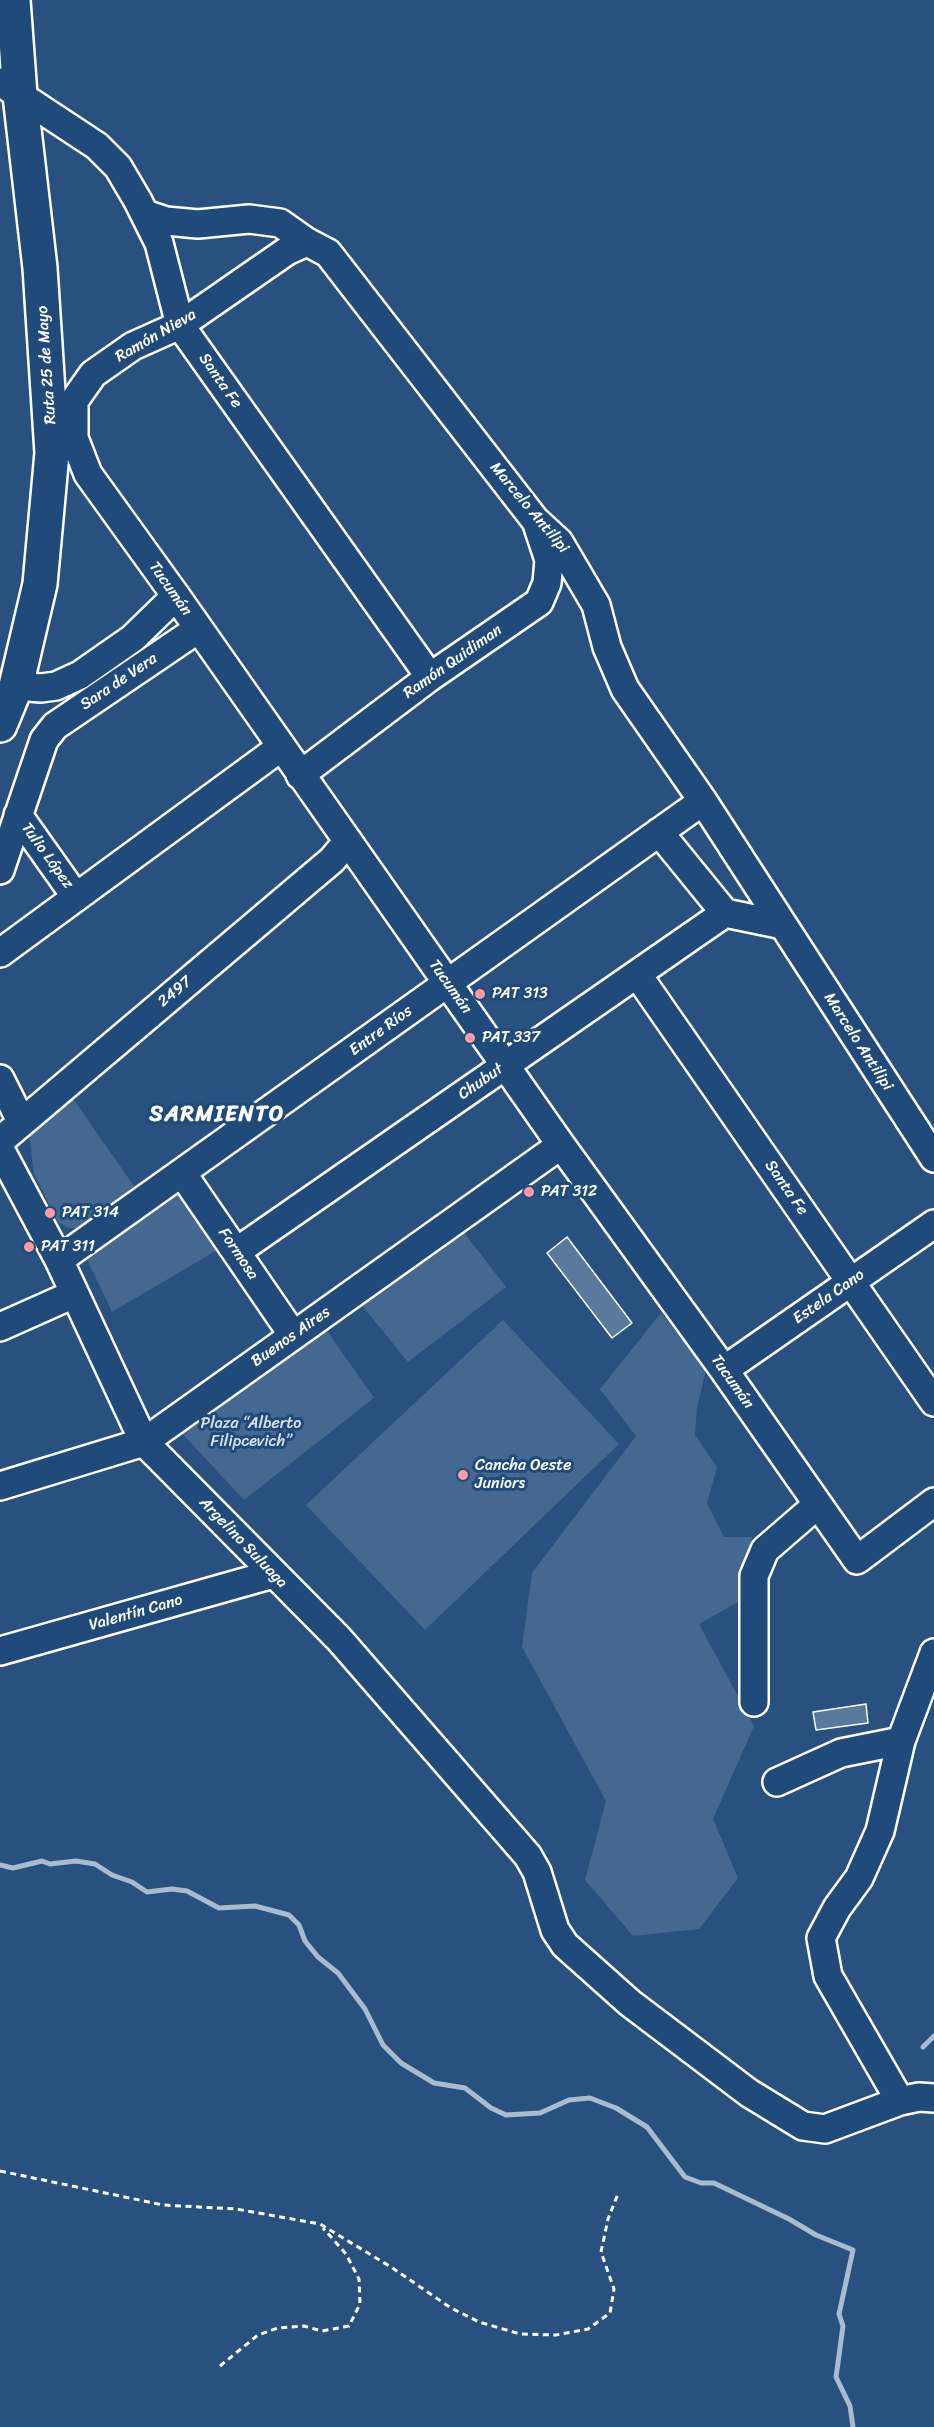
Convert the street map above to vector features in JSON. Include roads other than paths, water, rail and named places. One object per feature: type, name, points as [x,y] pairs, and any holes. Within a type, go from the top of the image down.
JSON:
[{"type":"main road","name":"Ruta 25 de Mayo","points":[[0,725],[16,686],[40,584],[52,453],[40,268],[10,89],[13,0]]},
{"type":"street","name":"Santa Fe","points":[[10,89],[96,146],[118,167],[159,243],[180,325],[430,677]]},
{"type":"street","name":"Marcelo Antilipi","points":[[145,214],[165,220],[198,224],[249,219],[280,223],[307,242],[328,253],[536,520],[559,542],[596,605],[607,647],[625,689],[703,801],[934,1158]]},
{"type":"street","name":"Ramón Nieva","points":[[74,401],[93,374],[133,346],[180,325],[287,251],[307,242]]},
{"type":"street","name":"Tucumán","points":[[74,401],[74,438],[88,474],[857,1560],[934,1502]]},
{"type":"street","name":"Ramón Quidiman","points":[[300,775],[430,677],[539,602],[547,583],[549,560],[536,520]]},
{"type":"street","points":[[16,686],[49,687],[80,675],[133,638],[176,596]]},
{"type":"street","name":"Sara de Vera","points":[[44,740],[55,726],[198,629]]},
{"type":"street","name":"Tulio López","points":[[0,870],[44,740]]},
{"type":"street","points":[[0,952],[280,747]]},
{"type":"street","name":"Entre Ríos","points":[[59,1260],[703,801]]},
{"type":"street","name":"Tulio López","points":[[18,815],[76,897]]},
{"type":"street","points":[[659,832],[725,913],[783,925]]},
{"type":"street","name":"2497","points":[[0,1141],[332,861],[348,841]]},
{"type":"street","name":"Chubut","points":[[236,1252],[725,913]]},
{"type":"street","name":"Santa Fe","points":[[637,974],[934,1402]]},
{"type":"street","points":[[0,1079],[21,1121]]},
{"type":"street","name":"Buenos Aires","points":[[0,1486],[144,1442],[561,1145]]},
{"type":"street","name":"Argelino Suluaga","points":[[0,1149],[59,1260],[144,1442],[339,1639],[528,1856],[537,1872],[555,1930],[565,1945],[622,1996],[749,2093],[803,2126],[825,2129],[900,2102],[919,2097],[934,2098]]},
{"type":"street","name":"Formosa","points":[[182,1173],[293,1335]]},
{"type":"street","name":"Estela Cano","points":[[724,1370],[934,1224]]},
{"type":"street","points":[[0,1327],[74,1294]]},
{"type":"street","points":[[754,1701],[754,1576],[765,1550],[817,1505]]},
{"type":"street","name":"Valentín Cano","points":[[0,1652],[273,1574]]},
{"type":"street","points":[[900,2102],[828,1976],[821,1938],[837,1908],[859,1878],[880,1831],[901,1741],[934,1653]]},
{"type":"street","points":[[777,1782],[841,1753],[901,1741]]},
{"type":"waterway","points":[[0,1865],[13,1868],[42,1861],[50,1864],[76,1861],[95,1864],[147,1892],[172,1889],[187,1891],[219,1908],[255,1906],[289,1915],[299,1925],[305,1941],[318,1957],[338,1973],[365,2009],[383,2045],[401,2063],[434,2083],[465,2088],[491,2108],[506,2115],[540,2113],[569,2100],[590,2098],[616,2108],[647,2127],[685,2177],[701,2183],[714,2183],[789,2219],[816,2235],[853,2250],[839,2314],[843,2326],[836,2377],[850,2406],[853,2427]]},
{"type":"waterway","points":[[923,2047],[934,2036]]},
{"type":"place","name":"PAT 313","points":[[480,994]]},
{"type":"place","name":"PAT 337","points":[[470,1038]]},
{"type":"place","name":"PAT 312","points":[[529,1192]]},
{"type":"place","name":"PAT 314","points":[[50,1213]]},
{"type":"place","name":"PAT 311","points":[[29,1247]]},
{"type":"place","name":"Cancha Oeste Juniors","points":[[463,1475]]},
{"type":"district","name":"SARMIENTO","points":[[217,1115]]},
{"type":"park label","name":"Plaza “Alberto Filipcevich”","points":[[251,1433]]}]
